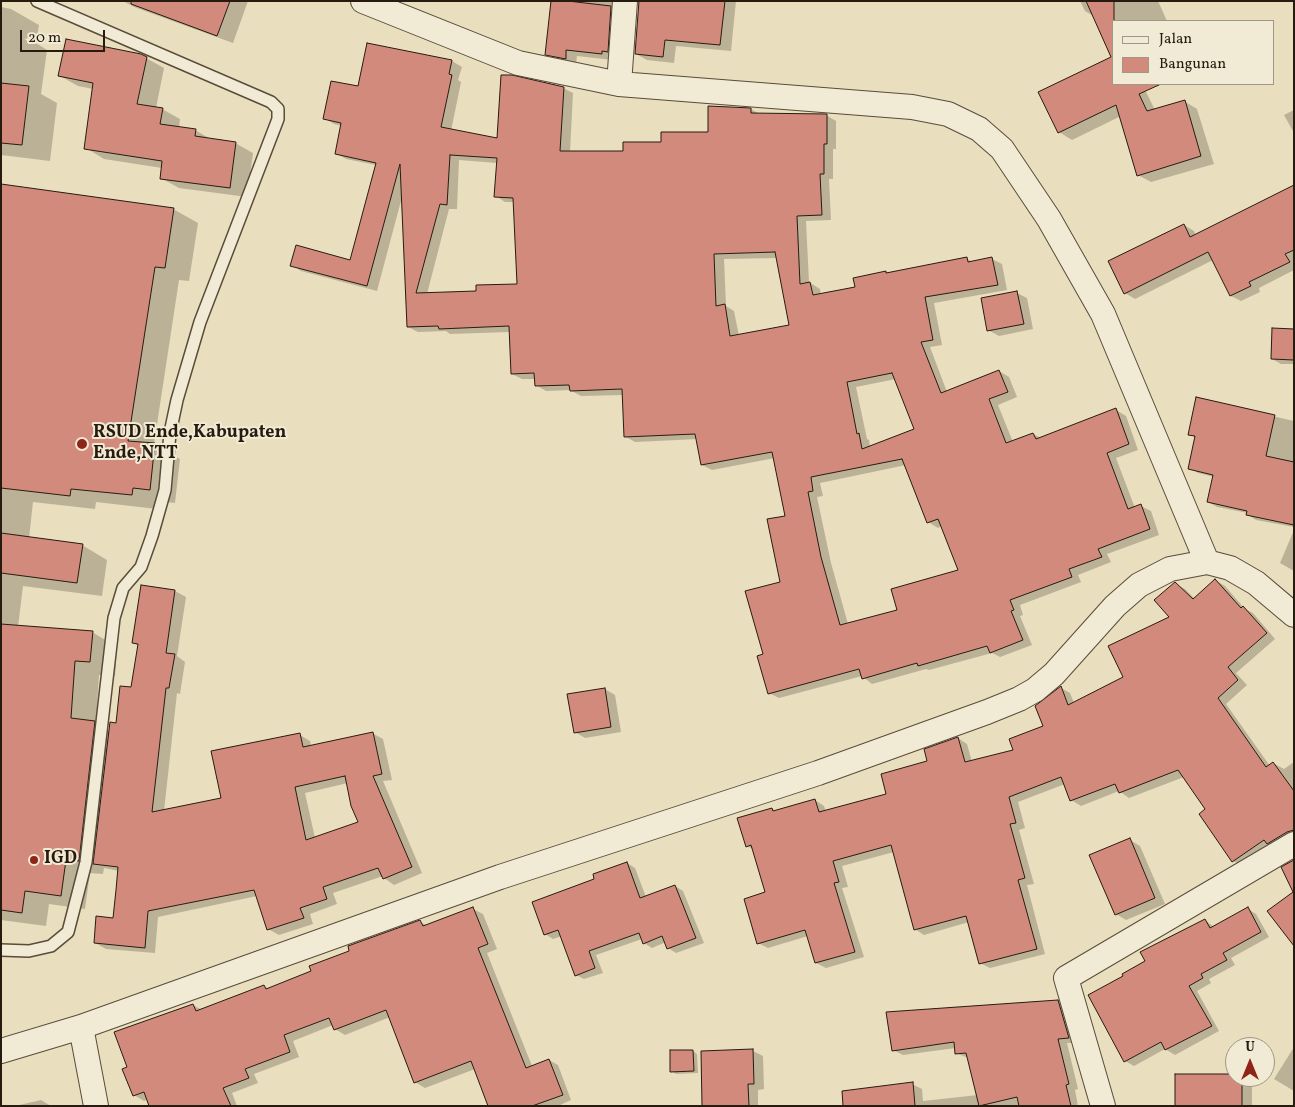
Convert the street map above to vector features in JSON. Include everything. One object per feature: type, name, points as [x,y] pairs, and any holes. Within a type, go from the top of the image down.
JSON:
[{"type":"street","points":[[363,1],[518,63],[619,84],[912,107],[948,114],[979,129],[1002,149],[1049,218],[1103,314],[1207,562]]},
{"type":"street","points":[[619,84],[625,1]]},
{"type":"street","points":[[1,1050],[81,1027],[500,877],[818,773],[1019,699],[1035,690],[1054,674],[1114,606],[1139,585],[1170,570],[1207,562],[1230,568],[1256,583],[1294,615]]},
{"type":"street","points":[[1104,1106],[1066,978],[1294,844]]},
{"type":"street","points":[[81,1027],[96,1106]]},
{"type":"lane","points":[[1,950],[29,951],[52,946],[68,932],[86,862],[114,618],[123,588],[141,567],[152,536],[165,490],[170,433],[177,400],[200,322],[278,119],[278,109],[272,102],[37,1]]},
{"type":"building","points":[[131,1],[230,1],[217,36],[131,4]]},
{"type":"building","points":[[551,1],[611,6],[608,52],[602,51],[602,54],[566,50],[566,59],[545,55]]},
{"type":"building","points":[[639,1],[725,1],[720,45],[665,40],[663,57],[635,54]]},
{"type":"building","points":[[1086,1],[1114,1],[1114,20],[1112,20],[1112,85],[1159,85],[1139,94],[1147,111],[1185,100],[1201,156],[1137,176],[1116,105],[1058,133],[1038,92],[1111,57]]},
{"type":"building","points":[[66,39],[141,54],[147,57],[137,104],[163,108],[160,124],[196,129],[195,136],[236,142],[230,188],[160,179],[162,161],[84,149],[93,83],[58,76]]},
{"type":"building","points":[[367,43],[452,60],[449,74],[452,75],[441,127],[497,138],[501,75],[512,75],[564,87],[560,151],[623,151],[623,142],[661,142],[661,132],[708,132],[708,106],[751,108],[751,113],[827,114],[824,174],[820,174],[822,215],[797,216],[800,284],[810,282],[813,295],[855,287],[853,278],[967,257],[968,262],[992,257],[998,285],[925,297],[933,340],[921,342],[941,393],[999,370],[1008,392],[989,399],[1006,443],[1033,433],[1036,439],[1116,408],[1129,444],[1107,453],[1128,509],[1141,504],[1150,529],[1098,549],[1102,557],[1069,569],[1072,577],[1010,600],[1014,610],[1011,611],[1023,640],[990,653],[987,646],[918,666],[917,663],[862,679],[859,669],[768,694],[757,656],[763,654],[745,591],[780,582],[767,519],[785,516],[772,452],[701,465],[695,434],[624,437],[622,389],[570,391],[569,385],[535,386],[534,373],[511,374],[509,326],[439,329],[438,326],[407,327],[400,164],[367,286],[290,266],[296,245],[350,260],[376,163],[335,154],[341,123],[323,119],[331,81],[358,86]],"holes":[[[450,155],[497,158],[494,197],[513,198],[517,284],[476,285],[476,291],[416,293],[440,204],[447,205]],[[775,252],[789,325],[730,336],[725,304],[716,306],[714,254]],[[892,373],[914,429],[862,449],[859,433],[857,434],[847,382]],[[902,459],[927,523],[938,519],[958,570],[891,589],[897,610],[840,625],[821,557],[808,492],[813,491],[811,477]]]},
{"type":"building","points":[[1,83],[29,86],[22,145],[1,143]]},
{"type":"building","points":[[1,184],[174,208],[165,268],[155,267],[128,441],[155,443],[150,490],[133,488],[132,495],[71,489],[70,496],[1,488]]},
{"type":"building","points":[[1294,185],[1294,250],[1285,254],[1290,262],[1249,282],[1251,286],[1230,296],[1208,252],[1124,294],[1108,261],[1184,224],[1190,237]]},
{"type":"building","points":[[1017,291],[1024,324],[987,331],[981,298]]},
{"type":"building","points":[[1272,328],[1294,329],[1294,360],[1271,359]]},
{"type":"building","points":[[1196,397],[1275,415],[1266,456],[1294,462],[1294,525],[1246,515],[1247,511],[1207,502],[1213,475],[1188,469],[1195,436],[1188,435]]},
{"type":"building","points":[[1,533],[83,544],[77,583],[1,573]]},
{"type":"building","points":[[1215,579],[1267,633],[1228,667],[1238,680],[1218,698],[1266,767],[1273,762],[1294,791],[1294,830],[1267,844],[1264,840],[1232,862],[1199,814],[1205,809],[1178,770],[1119,793],[1115,784],[1070,801],[1061,777],[1009,797],[1016,823],[1010,824],[1025,878],[1018,880],[1037,949],[979,964],[966,916],[914,930],[891,845],[833,861],[839,882],[834,883],[855,952],[815,963],[805,930],[757,944],[744,899],[765,892],[751,845],[746,847],[737,818],[772,808],[773,811],[815,799],[819,812],[886,794],[881,774],[927,761],[924,749],[958,737],[965,762],[1013,750],[1009,739],[1043,726],[1035,706],[1061,686],[1068,705],[1123,677],[1108,646],[1169,617],[1154,600],[1175,582],[1193,599]]},
{"type":"building","points":[[141,585],[175,590],[166,653],[175,654],[169,688],[166,688],[152,812],[221,798],[211,751],[300,733],[303,747],[373,732],[382,774],[373,776],[412,867],[383,879],[378,868],[323,887],[327,899],[300,908],[304,918],[267,930],[254,890],[148,911],[145,948],[94,943],[96,916],[113,918],[118,867],[93,864],[110,722],[116,723],[120,686],[131,687],[138,644],[132,643]],"holes":[[[345,776],[351,806],[358,822],[306,840],[295,787]]]},
{"type":"building","points":[[1,624],[93,631],[90,662],[75,661],[71,718],[95,721],[79,861],[66,860],[61,896],[25,891],[22,913],[1,910]]},
{"type":"building","points":[[605,688],[611,727],[574,733],[567,694]]},
{"type":"building","points":[[1130,838],[1155,898],[1115,915],[1089,855]]},
{"type":"building","points":[[1294,860],[1294,946],[1267,911],[1293,892],[1281,867]]},
{"type":"building","points":[[627,862],[640,898],[675,885],[696,938],[667,949],[662,936],[643,944],[639,933],[589,951],[595,968],[575,976],[558,930],[544,935],[532,902],[594,879],[593,874]]},
{"type":"building","points":[[473,907],[488,944],[478,948],[526,1068],[549,1059],[563,1095],[532,1106],[488,1106],[471,1061],[414,1083],[386,1010],[334,1030],[329,1018],[284,1035],[290,1052],[245,1069],[249,1078],[223,1088],[231,1106],[149,1106],[144,1092],[133,1096],[122,1069],[127,1067],[114,1032],[193,1004],[196,1011],[264,985],[266,989],[311,971],[309,966],[349,951],[348,946],[420,920],[423,926]]},
{"type":"building","points":[[1248,907],[1261,932],[1223,953],[1227,960],[1201,974],[1203,978],[1189,986],[1212,1026],[1165,1050],[1161,1042],[1124,1062],[1088,995],[1123,976],[1122,974],[1145,961],[1140,952],[1205,919],[1210,928]]},
{"type":"building","points":[[1058,1000],[1069,1038],[1058,1039],[1069,1084],[1066,1085],[1071,1106],[1019,1106],[1017,1097],[979,1106],[966,1053],[955,1054],[954,1042],[892,1051],[886,1012]]},
{"type":"building","points":[[753,1049],[754,1084],[748,1084],[749,1106],[702,1106],[701,1051]]},
{"type":"building","points":[[670,1050],[693,1050],[694,1071],[670,1072]]},
{"type":"building","points":[[1175,1074],[1225,1074],[1225,1087],[1242,1087],[1242,1106],[1175,1106]]},
{"type":"building","points":[[913,1082],[915,1106],[843,1106],[842,1091]]},
{"type":"place","name":"RSUD Ende,Kabupaten Ende,NTT","points":[[82,444]]},
{"type":"place","name":"IGD","points":[[34,860]]}]
